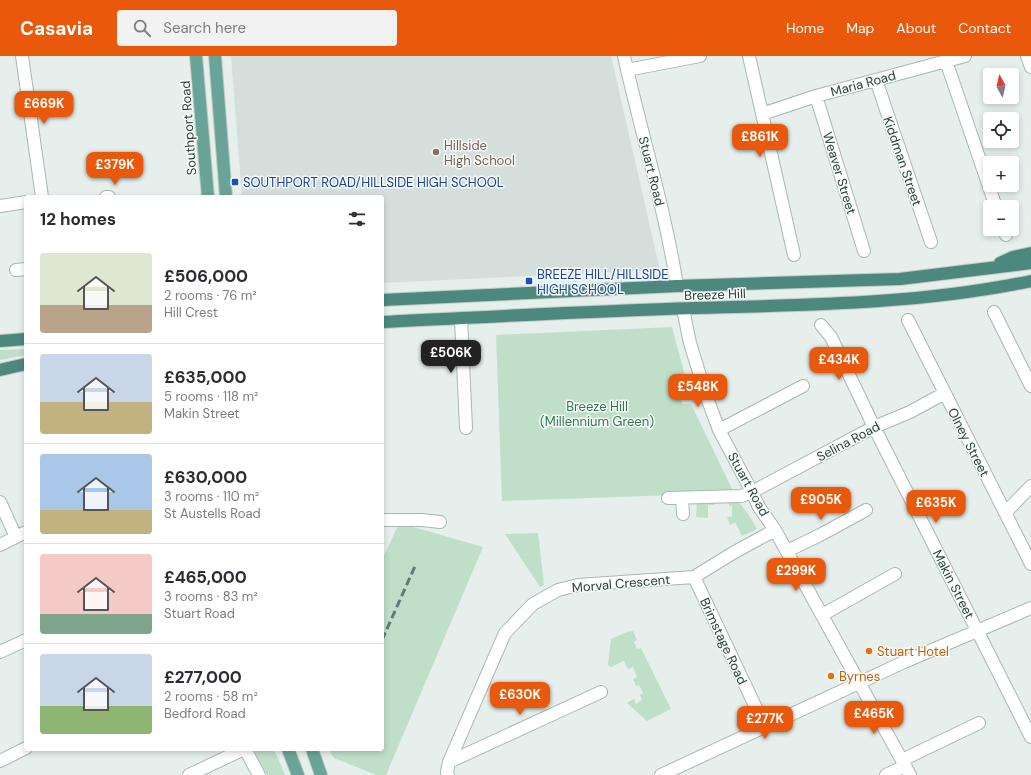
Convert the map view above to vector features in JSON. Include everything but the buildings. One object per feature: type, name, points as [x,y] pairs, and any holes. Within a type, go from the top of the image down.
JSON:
[{"type":"highway","points":[[986,269],[1013,257],[1031,253]]},
{"type":"highway","name":"Breeze Hill","points":[[384,300],[677,286],[887,280],[940,275],[1031,263]]},
{"type":"highway","points":[[999,288],[1031,281]]},
{"type":"highway","points":[[999,288],[1031,286]]},
{"type":"highway","name":"Breeze Hill","points":[[384,322],[820,304],[905,299],[999,288]]},
{"type":"highway","points":[[0,341],[24,339]]},
{"type":"highway","points":[[0,370],[24,364]]},
{"type":"main road","name":"Southport Road","points":[[196,56],[208,195]]},
{"type":"main road","points":[[215,56],[226,195]]},
{"type":"main road","points":[[289,751],[298,775]]},
{"type":"main road","points":[[313,751],[321,775]]},
{"type":"street","points":[[22,56],[42,195]]},
{"type":"street","name":"Stuart Road","points":[[624,56],[656,184],[673,259],[677,286]]},
{"type":"street","points":[[627,70],[700,56]]},
{"type":"street","points":[[749,56],[794,255]]},
{"type":"street","name":"Maria Road","points":[[762,114],[816,96],[965,56]]},
{"type":"street","points":[[1027,56],[1031,67]]},
{"type":"street","points":[[946,61],[994,200]]},
{"type":"street","name":"Kiddman Street","points":[[876,80],[931,242]]},
{"type":"street","name":"Weaver Street","points":[[816,96],[864,251]]},
{"type":"street","points":[[0,206],[24,202]]},
{"type":"street","name":"Stuart Road","points":[[683,309],[692,350],[719,430],[752,492],[758,507],[775,530],[787,551],[906,767]]},
{"type":"street","points":[[994,312],[1031,386]]},
{"type":"street","points":[[461,319],[466,428]]},
{"type":"street","name":"Olney Street","points":[[908,320],[1031,564]]},
{"type":"street","name":"Makin Street","points":[[821,325],[830,337],[1031,737]]},
{"type":"street","points":[[719,430],[803,386]]},
{"type":"street","name":"Selina Road","points":[[668,498],[741,496],[752,492],[874,427],[910,412],[945,393]]},
{"type":"street","points":[[1005,513],[1031,486]]},
{"type":"street","points":[[682,498],[683,514]]},
{"type":"street","points":[[0,502],[21,535],[0,545]]},
{"type":"street","points":[[787,551],[866,510]]},
{"type":"street","points":[[384,520],[440,522]]},
{"type":"street","name":"Morval Crescent","points":[[448,775],[446,772],[449,762],[505,633],[533,604],[558,590],[578,584],[694,577],[775,530]]},
{"type":"street","points":[[822,614],[895,574]]},
{"type":"street","name":"Brimstage Road","points":[[694,577],[765,727]]},
{"type":"street","points":[[661,775],[859,682],[1031,608]]},
{"type":"street","points":[[0,652],[24,641]]},
{"type":"street","points":[[449,762],[601,692]]},
{"type":"street","points":[[886,775],[906,767],[979,723]]},
{"type":"street","points":[[0,761],[24,749]]},
{"type":"street","points":[[189,775],[240,751]]},
{"type":"street","points":[[245,751],[259,775]]},
{"type":"shaded area","name":"Hillside High School","points":[[231,56],[611,56],[660,270],[384,283],[384,195],[242,195]]},
{"type":"green space","name":"Breeze Hill (Millennium Green)","points":[[672,327],[685,376],[684,379],[679,380],[681,385],[686,384],[689,388],[681,389],[682,404],[691,404],[734,493],[502,501],[496,335]]},
{"type":"green space","points":[[24,349],[24,355],[0,360],[0,350]]},
{"type":"green space","points":[[714,500],[714,505],[708,505],[708,518],[696,517],[697,501]]},
{"type":"green space","points":[[729,500],[738,501],[749,515],[757,529],[742,536],[735,522],[730,525],[727,517],[732,517],[732,506],[729,506]]},
{"type":"green space","points":[[399,523],[483,547],[386,775],[376,775],[334,758],[329,751],[384,751],[384,556]]},
{"type":"green space","points":[[538,533],[544,585],[540,587],[505,534]]},
{"type":"green space","points":[[633,631],[637,640],[634,642],[637,649],[641,648],[671,709],[647,721],[627,703],[634,699],[636,704],[642,700],[640,695],[643,693],[639,685],[636,686],[633,679],[637,677],[633,667],[628,669],[624,661],[611,667],[608,665],[611,639]]},
{"type":"green space","points":[[254,751],[275,751],[285,775],[267,775]]},
{"type":"railway","points":[[384,636],[416,564]]},
{"type":"place","name":"Hillside High School","points":[[436,152]]},
{"type":"place","name":"SOUTHPORT ROAD/HILLSIDE HIGH SCHOOL","points":[[235,182]]},
{"type":"place","name":"BREEZE HILL/HILLSIDE HIGH SCHOOL","points":[[529,281]]},
{"type":"place","name":"Stuart Hotel","points":[[869,651]]},
{"type":"place","name":"Byrnes","points":[[831,676]]}]
